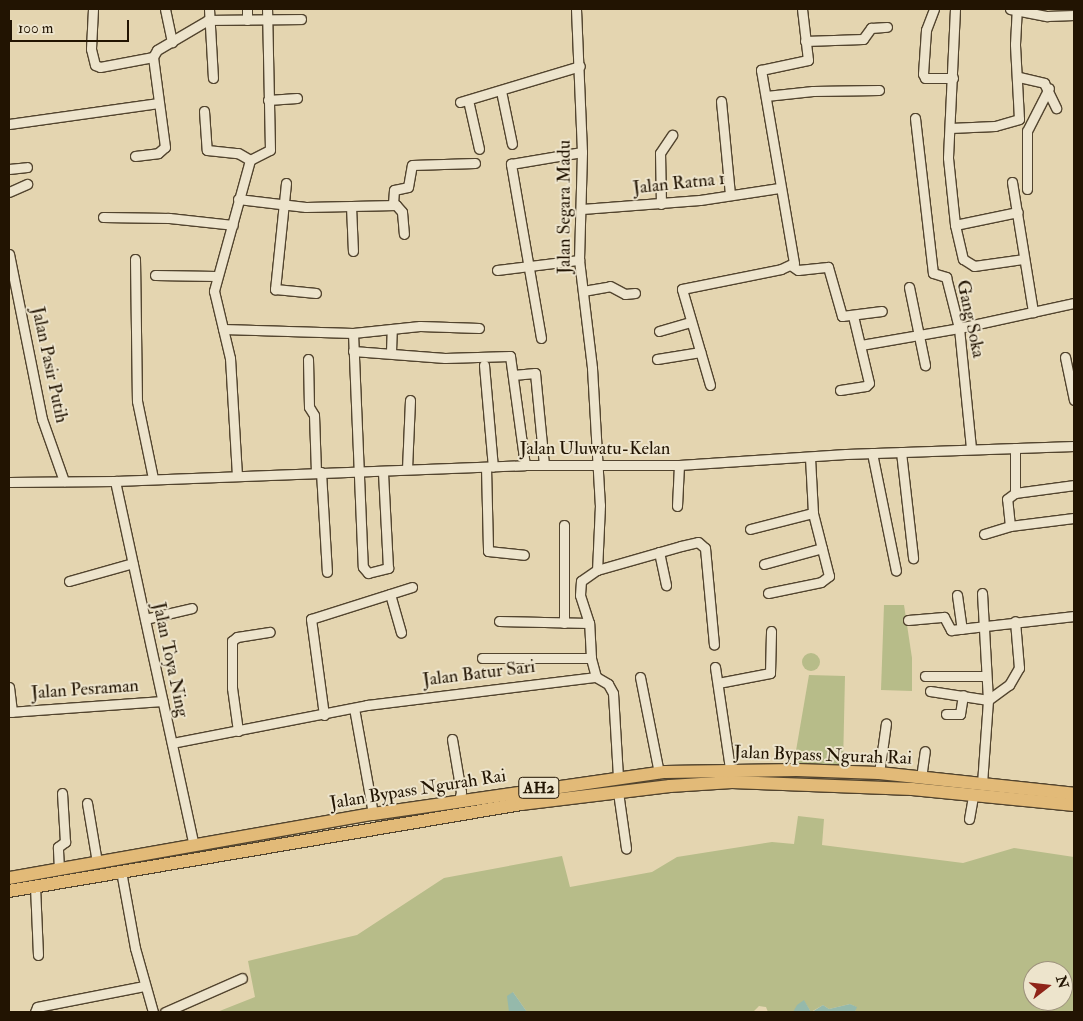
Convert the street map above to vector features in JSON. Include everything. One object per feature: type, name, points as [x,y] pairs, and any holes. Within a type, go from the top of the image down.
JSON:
[{"type":"highway","name":"Jalan Bypass Ngurah Rai","points":[[9,878],[459,800],[659,773],[730,770],[879,773],[1074,794]]},
{"type":"highway","name":"Jalan Bypass Ngurah Rai","points":[[9,891],[521,804],[618,792],[732,782],[912,789],[1074,806]]},
{"type":"highway","points":[[194,845],[196,858]]},
{"type":"street","points":[[93,9],[91,49],[95,65],[100,67],[152,57],[157,50],[208,20],[301,20]]},
{"type":"street","points":[[165,9],[172,42]]},
{"type":"street","points":[[209,9],[208,20],[213,78]]},
{"type":"street","points":[[247,9],[247,20]]},
{"type":"street","points":[[238,475],[231,366],[214,299],[216,276],[233,224],[238,199],[250,160],[270,150],[267,9]]},
{"type":"street","name":"Jalan Segara Madu","points":[[576,9],[580,66],[582,152],[582,209],[579,260],[592,368],[596,464]]},
{"type":"street","points":[[792,266],[794,261],[779,188],[762,68],[808,60],[802,9]]},
{"type":"street","points":[[934,9],[926,30],[923,74],[926,78],[953,78]]},
{"type":"street","points":[[955,9],[948,169],[955,225],[966,264],[974,266],[1023,258]]},
{"type":"street","points":[[950,128],[995,126],[1018,121],[1018,77],[1014,44],[1014,10],[1074,15]]},
{"type":"street","points":[[805,41],[863,39],[870,28],[887,27]]},
{"type":"street","points":[[135,156],[158,153],[165,147],[152,57]]},
{"type":"street","points":[[480,149],[464,101],[580,66]]},
{"type":"street","points":[[1018,77],[1040,80],[1048,88],[1056,108]]},
{"type":"street","points":[[1027,189],[1027,131],[1048,88]]},
{"type":"street","points":[[766,96],[813,90],[879,90]]},
{"type":"street","points":[[501,91],[512,144]]},
{"type":"street","points":[[268,100],[297,98]]},
{"type":"street","points":[[721,100],[730,195]]},
{"type":"street","points":[[9,124],[159,103]]},
{"type":"street","points":[[204,111],[206,149],[238,153],[250,160]]},
{"type":"street","name":"Gang Soka","points":[[915,118],[933,273],[946,277],[959,328],[971,448]]},
{"type":"street","points":[[661,204],[660,155],[672,135]]},
{"type":"street","points":[[541,338],[526,265],[512,163],[582,152]]},
{"type":"street","points":[[393,204],[394,190],[408,187],[412,164],[475,163]]},
{"type":"street","points":[[9,169],[27,167]]},
{"type":"street","points":[[1012,182],[1033,312]]},
{"type":"street","points":[[286,183],[276,289],[316,293]]},
{"type":"street","points":[[9,192],[27,184]]},
{"type":"street","name":"Jalan Ratna 1","points":[[582,209],[661,204],[779,188]]},
{"type":"street","points":[[238,199],[283,206],[393,204],[401,208],[404,234]]},
{"type":"street","points":[[351,206],[353,251]]},
{"type":"street","points":[[955,225],[1018,212]]},
{"type":"street","points":[[103,217],[179,218],[233,224]]},
{"type":"street","name":"Jalan Pasir Putih","points":[[9,254],[11,273],[42,419],[64,481]]},
{"type":"street","points":[[135,259],[139,392],[137,401],[153,478]]},
{"type":"street","points":[[497,270],[579,260]]},
{"type":"street","points":[[710,384],[681,292],[683,288],[792,266],[798,270],[828,267],[841,315],[853,316],[882,310]]},
{"type":"street","points":[[155,275],[216,276]]},
{"type":"street","points":[[583,291],[610,286],[625,294],[635,294]]},
{"type":"street","points":[[909,287],[917,336],[925,365]]},
{"type":"street","points":[[862,345],[959,328],[1074,303]]},
{"type":"street","points":[[840,390],[868,385],[862,345],[853,316]]},
{"type":"street","points":[[659,331],[691,322]]},
{"type":"street","points":[[223,330],[353,333],[420,326],[479,328]]},
{"type":"street","points":[[391,352],[392,329]]},
{"type":"street","points":[[353,333],[363,566],[368,573],[388,568],[383,471]]},
{"type":"street","points":[[353,351],[391,352],[445,358],[509,356],[525,465]]},
{"type":"street","points":[[657,359],[700,352]]},
{"type":"street","points":[[1065,357],[1074,400]]},
{"type":"street","points":[[308,359],[309,409],[314,415],[327,572]]},
{"type":"street","points":[[484,365],[489,467],[490,553],[524,555]]},
{"type":"street","points":[[513,375],[535,373],[544,464]]},
{"type":"street","points":[[407,470],[410,400]]},
{"type":"street","name":"Jalan Uluwatu-Kelan","points":[[9,482],[115,481],[544,464],[678,465],[971,448],[1074,446]]},
{"type":"street","points":[[1015,448],[1015,493]]},
{"type":"street","points":[[901,452],[913,558]]},
{"type":"street","points":[[872,453],[896,571]]},
{"type":"street","points":[[768,594],[827,580],[829,571],[813,513],[810,458]]},
{"type":"street","points":[[596,464],[600,504],[598,570]]},
{"type":"street","points":[[677,506],[678,465]]},
{"type":"street","name":"Jalan Toya Ning","points":[[115,481],[194,845]]},
{"type":"street","points":[[1010,526],[1007,499],[1015,493],[1074,485]]},
{"type":"street","points":[[750,529],[813,513]]},
{"type":"street","points":[[984,534],[1010,526],[1074,518]]},
{"type":"street","points":[[564,525],[564,623]]},
{"type":"street","points":[[618,778],[613,693],[608,684],[596,677],[590,658],[589,623],[579,587],[583,579],[598,570],[698,542],[704,546],[714,646]]},
{"type":"street","points":[[764,564],[822,548]]},
{"type":"street","points":[[659,552],[666,585]]},
{"type":"street","points":[[69,581],[133,563]]},
{"type":"street","points":[[324,715],[311,619],[412,587]]},
{"type":"street","points":[[982,593],[988,700],[982,784]]},
{"type":"street","points":[[390,594],[401,632]]},
{"type":"street","points":[[957,595],[962,629]]},
{"type":"street","points":[[145,619],[192,608]]},
{"type":"street","points":[[908,620],[944,616],[948,629],[962,629],[1015,621],[1074,616]]},
{"type":"street","points":[[499,621],[589,623]]},
{"type":"street","points":[[930,691],[988,700],[1009,685],[1018,672],[1015,621]]},
{"type":"street","points":[[718,682],[770,673],[771,631]]},
{"type":"street","points":[[238,731],[232,688],[232,641],[237,637],[270,632]]},
{"type":"street","points":[[482,658],[590,658]]},
{"type":"street","points":[[715,667],[730,770]]},
{"type":"street","points":[[925,676],[986,676]]},
{"type":"street","name":"Jalan Batur Sari","points":[[172,743],[354,708],[596,677]]},
{"type":"street","points":[[640,677],[659,773]]},
{"type":"street","points":[[9,687],[10,712]]},
{"type":"street","points":[[946,714],[960,714],[963,696]]},
{"type":"street","name":"Jalan Pesraman","points":[[10,712],[163,701]]},
{"type":"street","points":[[354,708],[373,814]]},
{"type":"street","points":[[879,773],[886,723]]},
{"type":"street","points":[[452,739],[461,792],[459,800]]},
{"type":"street","points":[[921,778],[925,751]]},
{"type":"street","points":[[618,792],[626,848]]},
{"type":"street","points":[[59,868],[58,846],[65,842],[62,793]]},
{"type":"street","points":[[969,819],[973,796]]},
{"type":"street","points":[[87,803],[97,862]]},
{"type":"street","points":[[121,871],[144,986],[153,1012]]},
{"type":"street","points":[[36,886],[38,955]]},
{"type":"street","points":[[164,1012],[242,978]]},
{"type":"street","points":[[35,1012],[37,1007],[144,986]]},
{"type":"green space","points":[[884,605],[904,605],[912,658],[912,691],[881,690]]},
{"type":"green space","points":[[811,653],[817,656],[820,662],[817,668],[811,671],[805,668],[802,662],[805,656]]},
{"type":"green space","points":[[809,675],[845,676],[843,766],[793,768]]},
{"type":"green space","points":[[798,816],[824,819],[822,845],[963,863],[1014,848],[1074,857],[1074,1012],[855,1012],[856,1007],[850,1004],[829,1009],[823,1005],[811,1012],[804,1001],[793,1012],[768,1012],[766,1007],[759,1006],[753,1012],[527,1012],[513,992],[509,1012],[217,1012],[255,997],[248,961],[357,935],[444,878],[562,856],[570,887],[652,872],[677,857],[772,842],[794,844]]},
{"type":"shaded area","points":[[513,992],[527,1012],[509,1012],[507,996]]},
{"type":"shaded area","points":[[804,1000],[811,1012],[793,1012],[797,1005]]},
{"type":"shaded area","points":[[850,1004],[857,1007],[855,1012],[812,1012],[823,1005],[829,1009]]}]
